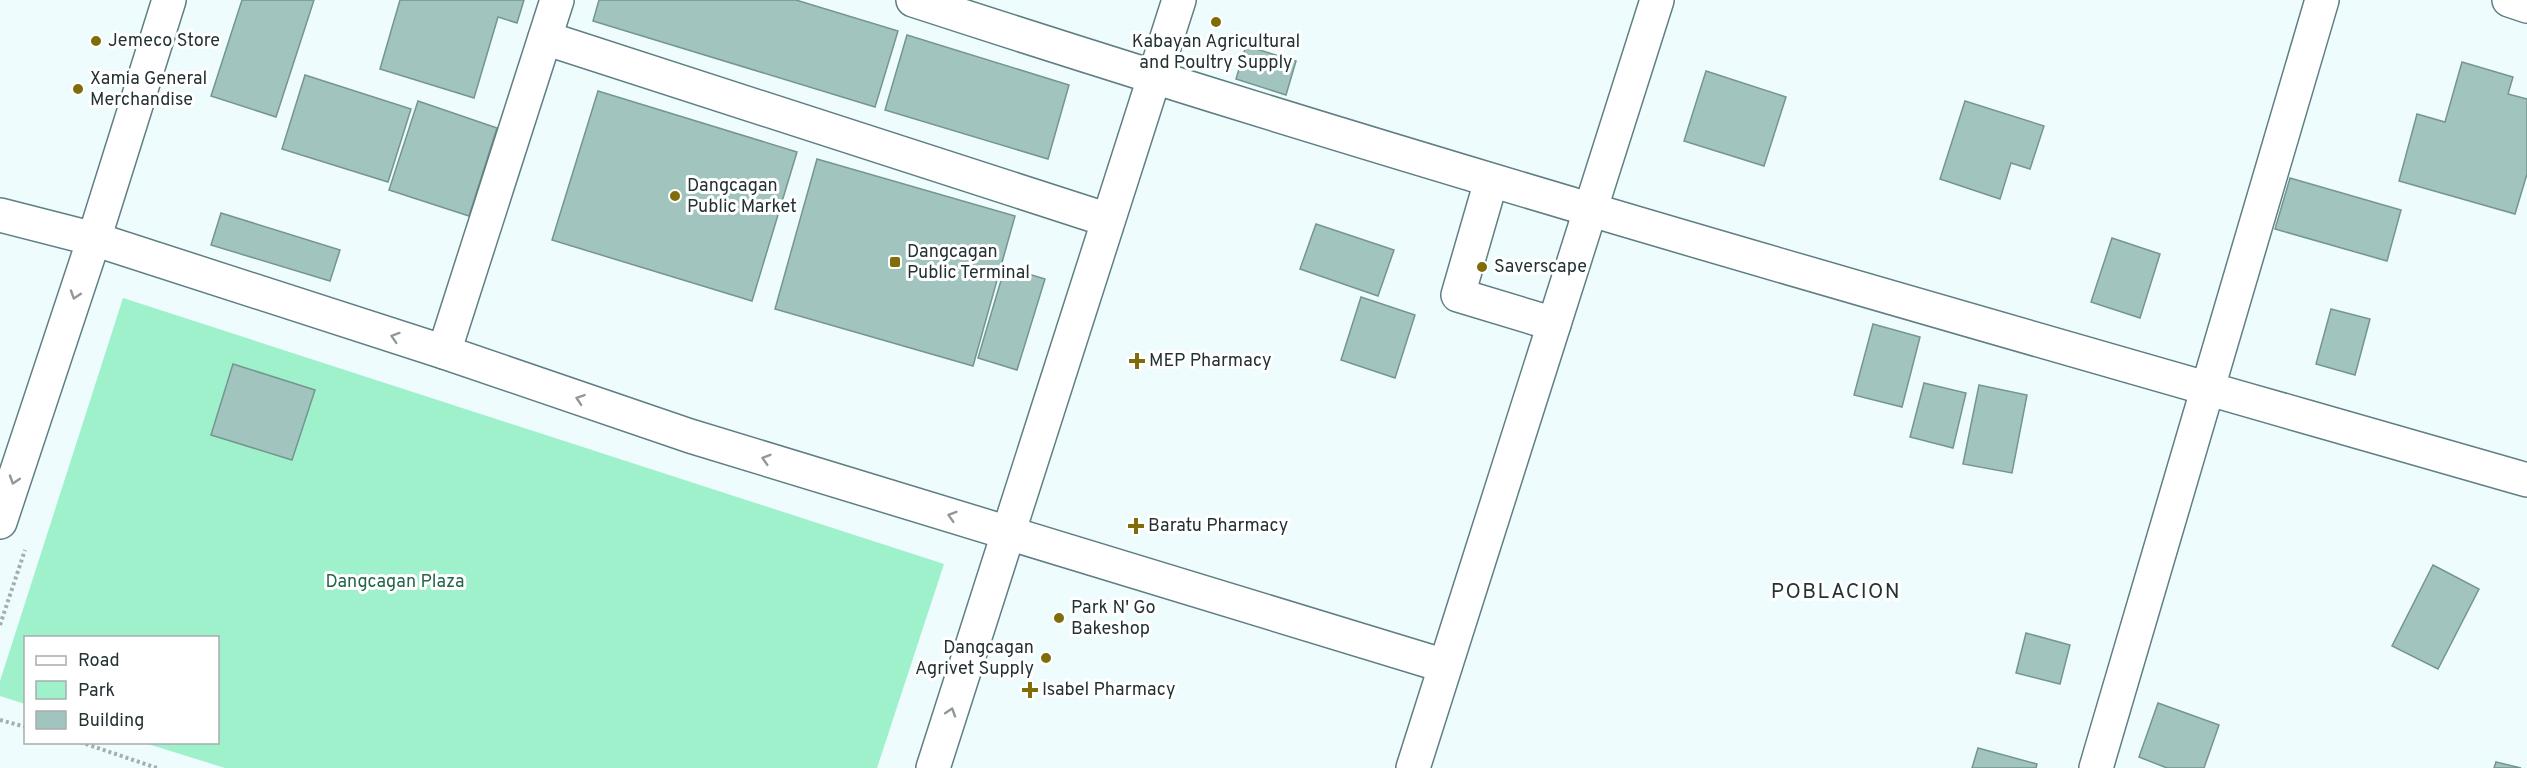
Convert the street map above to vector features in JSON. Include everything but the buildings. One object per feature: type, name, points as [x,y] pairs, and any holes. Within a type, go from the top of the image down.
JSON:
[{"type":"street","points":[[0,522],[94,239],[169,0]]},
{"type":"street","points":[[444,352],[557,0]]},
{"type":"street","points":[[913,0],[1154,78],[1590,211],[2527,480]]},
{"type":"street","points":[[933,768],[1179,0]]},
{"type":"street","points":[[1413,768],[1657,0]]},
{"type":"street","points":[[2096,768],[2322,0]]},
{"type":"street","points":[[2508,0],[2527,6]]},
{"type":"street","points":[[545,38],[1108,220]]},
{"type":"street","points":[[1491,181],[1458,295],[1554,324]]},
{"type":"street","points":[[0,215],[94,239],[444,352],[690,436],[1445,666]]},
{"type":"path","points":[[0,625],[26,546]]},
{"type":"path","points":[[0,720],[24,726]]},
{"type":"path","points":[[86,744],[157,768]]},
{"type":"green space","name":"Dangcagan Plaza","points":[[123,298],[944,564],[877,768],[225,768],[148,744],[219,744],[219,636],[24,636],[24,704],[0,696],[0,681]]},
{"type":"place","name":"Kabayan Agricultural and Poultry Supply","points":[[1216,22]]},
{"type":"place","name":"Jemeco Store","points":[[96,41]]},
{"type":"place","name":"Xamia General Merchandise","points":[[78,89]]},
{"type":"place","name":"Dangcagan Public Market","points":[[675,196]]},
{"type":"place","name":"Dangcagan Public Terminal","points":[[895,262]]},
{"type":"place","name":"Saverscape","points":[[1482,267]]},
{"type":"place","name":"MEP Pharmacy","points":[[1137,361]]},
{"type":"place","name":"Baratu Pharmacy","points":[[1136,526]]},
{"type":"place","name":"Park N' Go Bakeshop","points":[[1059,618]]},
{"type":"place","name":"Dangcagan Agrivet Supply","points":[[1046,658]]},
{"type":"place","name":"Isabel Pharmacy","points":[[1030,690]]},
{"type":"district","name":"POBLACION","points":[[1836,592]]}]
